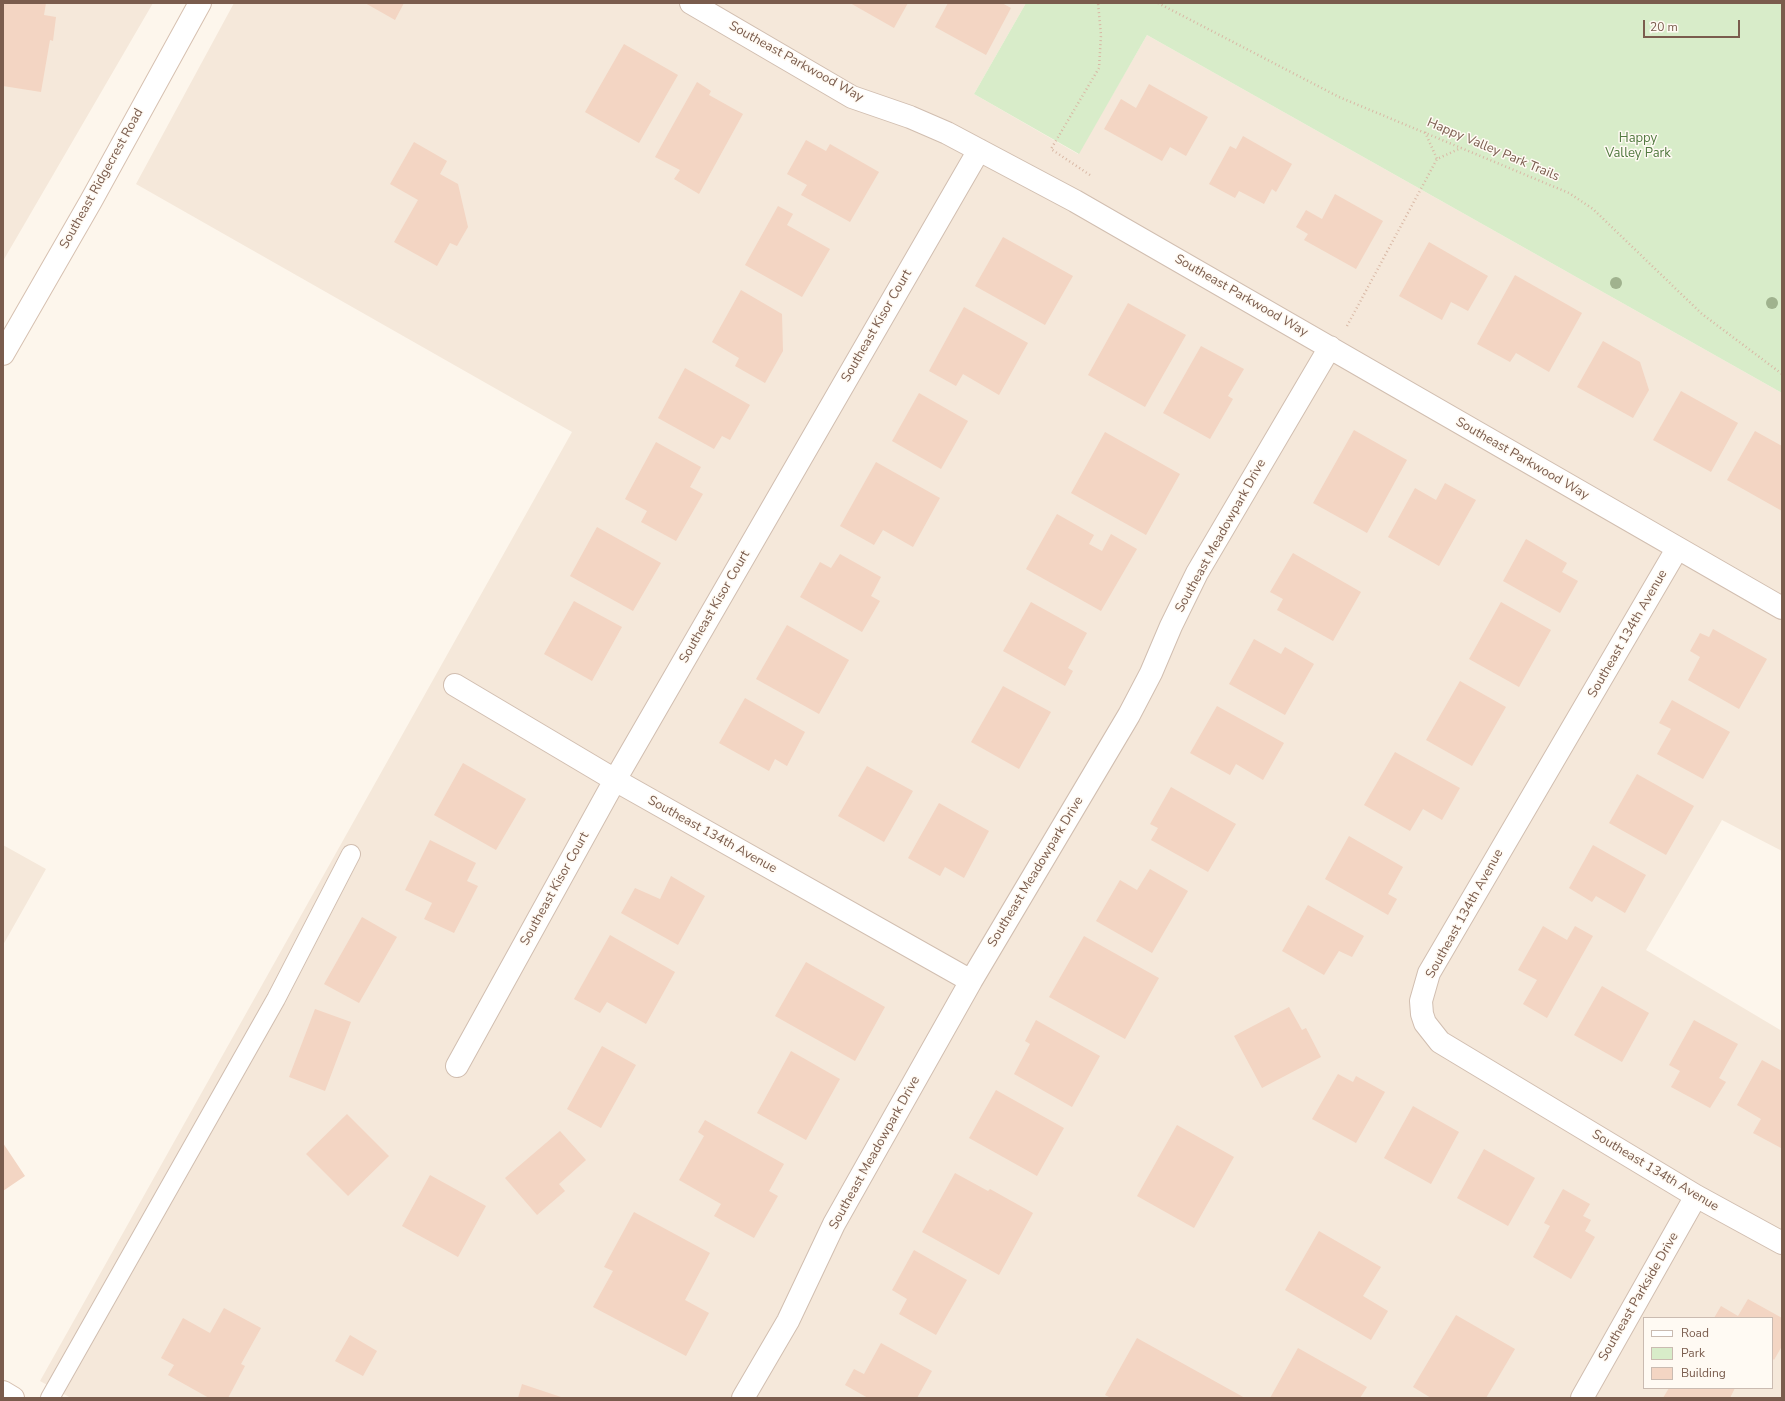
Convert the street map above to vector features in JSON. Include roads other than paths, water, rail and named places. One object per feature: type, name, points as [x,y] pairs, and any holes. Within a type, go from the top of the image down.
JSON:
[{"type":"street","name":"Southeast Ridgecrest Road","points":[[3,354],[200,3]]},
{"type":"street","name":"Southeast Parkwood Way","points":[[691,3],[852,97],[910,117],[947,133],[1074,201],[1782,608]]},
{"type":"street","name":"Southeast Kisor Court","points":[[457,1066],[615,780],[978,150]]},
{"type":"street","name":"Southeast Meadowpark Drive","points":[[743,1398],[788,1321],[834,1224],[971,981],[1128,715],[1151,673],[1171,626],[1197,573],[1332,348]]},
{"type":"street","name":"Southeast 134th Avenue","points":[[1677,549],[1429,973],[1421,1001],[1425,1024],[1440,1042],[1696,1196],[1782,1243]]},
{"type":"street","name":"Southeast 134th Avenue","points":[[455,685],[615,780],[971,981]]},
{"type":"street","name":"Southeast Parkside Drive","points":[[1582,1398],[1696,1196]]},
{"type":"street","points":[[3,1392],[13,1398]]},
{"type":"lane","points":[[50,1398],[276,999],[351,854]]},
{"type":"park label","name":"Happy Valley Park","points":[[1638,146]]}]
